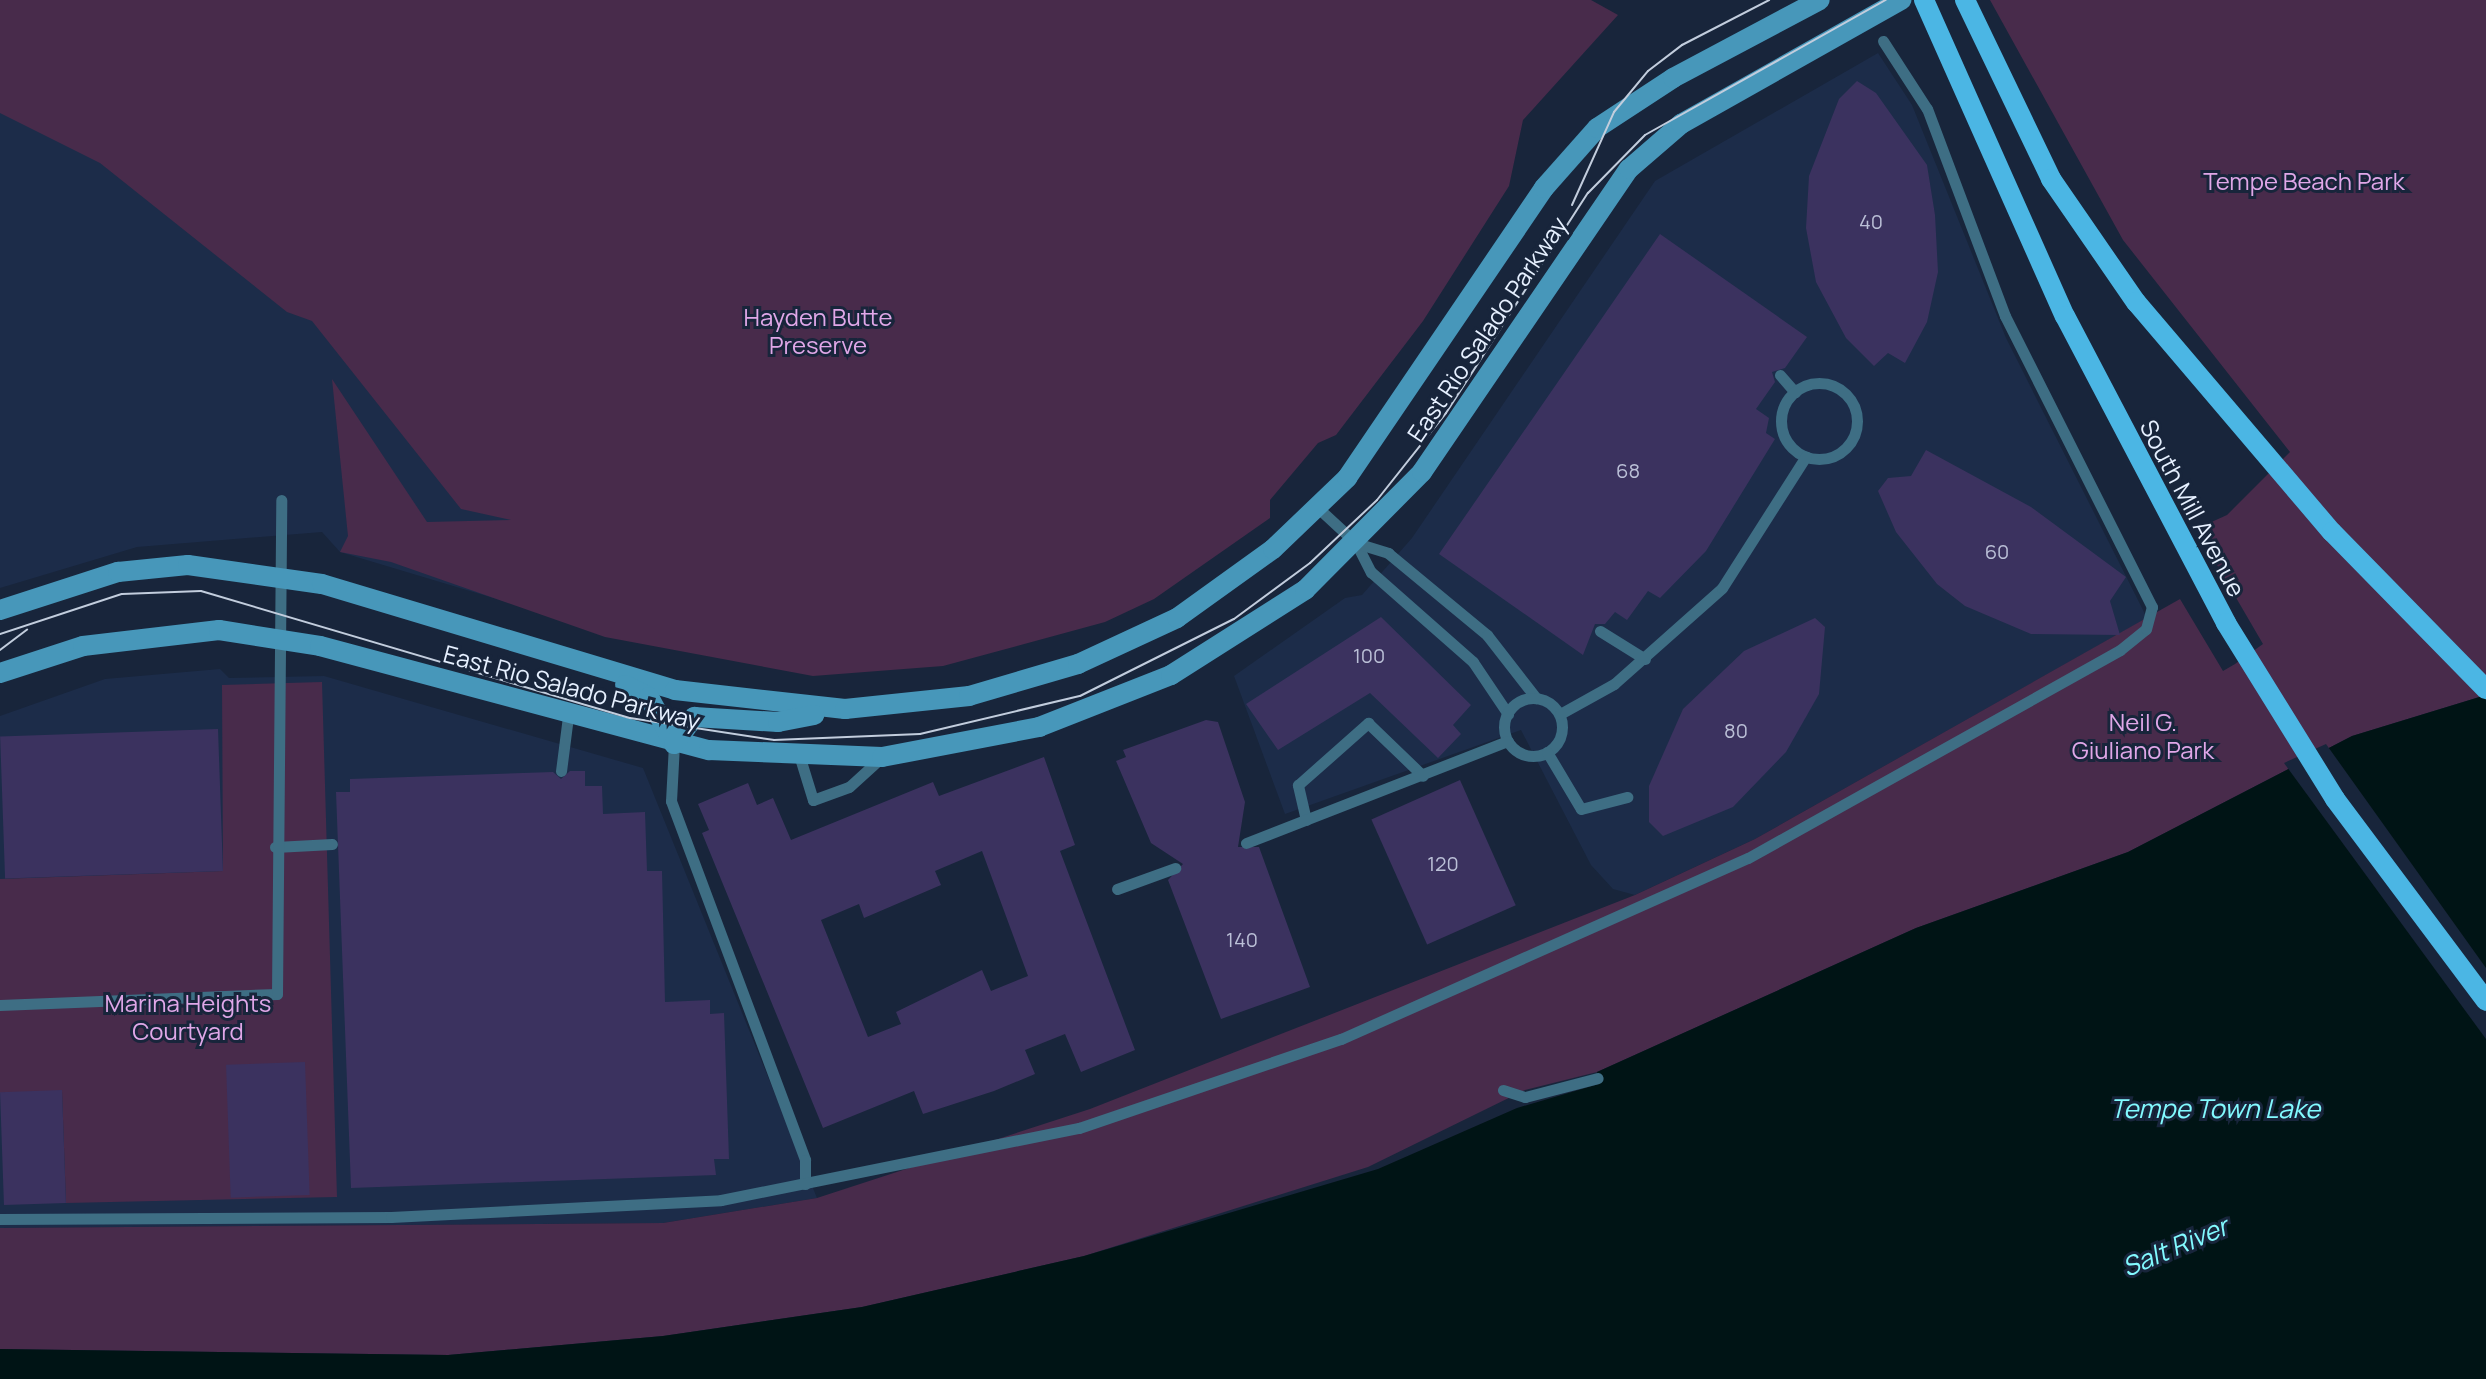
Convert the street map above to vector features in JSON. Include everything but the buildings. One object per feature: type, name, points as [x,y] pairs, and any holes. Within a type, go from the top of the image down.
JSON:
[{"type":"main road","name":"East Rio Salado Parkway","points":[[0,610],[154,567],[188,565],[278,580],[424,612],[591,668],[725,699],[845,709],[969,696],[1134,641],[1273,549],[1373,447],[1544,188],[1597,128],[1673,78],[1820,0]]},
{"type":"main road","name":"East Rio Salado Parkway","points":[[0,673],[120,640],[219,630],[277,638],[674,744],[800,758],[882,757],[968,745],[1128,695],[1254,626],[1356,543],[1422,472],[1629,169],[1681,124],[1901,0]]},
{"type":"main road","name":"South Mill Avenue","points":[[1924,0],[2022,224],[2152,490],[2335,799],[2486,1001]]},
{"type":"main road","points":[[1965,0],[2051,179],[2136,302],[2272,464],[2486,689]]},
{"type":"main road","points":[[591,668],[649,697],[674,744]]},
{"type":"main road","points":[[674,744],[688,721],[705,715],[778,722],[845,709]]},
{"type":"lane","points":[[0,1219],[650,1206],[805,1184],[1079,1128],[1341,1039],[1748,858],[2146,629],[2152,607],[2005,316],[1927,109],[1883,41]]},
{"type":"lane","points":[[1780,375],[1795,392]]},
{"type":"lane","points":[[1813,383],[1836,387],[1857,418],[1840,452],[1806,456],[1781,428],[1795,392],[1813,383]]},
{"type":"lane","points":[[1560,714],[1645,659],[1722,588],[1806,456]]},
{"type":"lane","points":[[0,1005],[277,994],[275,847],[281,500]]},
{"type":"lane","points":[[1317,507],[1356,543],[1371,572],[1473,662],[1508,714],[1508,741]]},
{"type":"lane","points":[[1356,543],[1388,553],[1487,635],[1536,698],[1560,714]]},
{"type":"lane","points":[[1600,631],[1645,659]]},
{"type":"lane","points":[[1508,714],[1536,698]]},
{"type":"lane","points":[[1508,741],[1525,755],[1547,752],[1562,734],[1560,714]]},
{"type":"lane","points":[[561,771],[568,716]]},
{"type":"lane","points":[[1306,820],[1298,785],[1368,723],[1423,776]]},
{"type":"lane","points":[[1246,843],[1508,741]]},
{"type":"lane","points":[[674,744],[671,801],[805,1160],[805,1184]]},
{"type":"lane","points":[[1547,752],[1581,809],[1627,797]]},
{"type":"lane","points":[[800,758],[813,800],[849,787],[882,757]]},
{"type":"lane","points":[[275,847],[332,844]]},
{"type":"lane","points":[[1117,889],[1175,868]]},
{"type":"lane","points":[[1503,1090],[1525,1097],[1598,1078]]},
{"type":"shaded area","points":[[0,0],[332,0],[587,626],[340,552],[322,532],[137,547],[0,588]]},
{"type":"shaded area","points":[[1878,53],[1912,105],[2006,338],[2147,618],[1755,839],[1635,895],[1613,889],[1591,865],[1521,730],[1285,814],[1234,676],[1345,598],[1362,595],[1412,538],[1655,181]]},
{"type":"shaded area","points":[[220,669],[229,678],[324,676],[643,768],[817,1198],[663,1223],[0,1228],[0,716],[105,679]]},
{"type":"green space","name":"Hayden Butte Preserve","points":[[0,0],[1591,0],[1618,15],[1523,120],[1509,186],[1423,321],[1336,435],[1318,443],[1270,500],[1270,518],[1154,599],[1105,622],[943,666],[813,676],[605,637],[391,562],[340,552],[348,536],[332,379],[427,522],[511,520],[461,509],[312,321],[287,312],[100,163],[0,113]]},
{"type":"green space","points":[[1990,0],[2486,0],[2486,695],[2352,736],[2128,852],[1916,928],[1597,1072],[1525,1090],[1368,1167],[1084,1256],[862,1307],[663,1336],[448,1355],[0,1349],[0,1228],[663,1223],[817,1198],[1090,1109],[1635,895],[1755,839],[2180,599],[2223,671],[2235,664],[2263,644],[2196,529],[2227,515],[2290,452],[2123,240]]},
{"type":"green space","name":"Marina Heights Courtyard","points":[[322,682],[337,1197],[66,1203],[62,1091],[0,1093],[0,879],[223,871],[222,685]]},
{"type":"water","name":"Tempe Town Lake","points":[[2486,695],[2486,1379],[0,1379],[0,1349],[448,1355],[663,1336],[862,1307],[1084,1256],[1378,1169],[1517,1108],[1599,1084],[1597,1072],[1916,928],[2128,852],[2352,736]]},
{"type":"pier","points":[[2326,744],[2486,968],[2486,1039],[2284,763]]},
{"type":"tram line","points":[[1572,205],[1614,112],[1648,71],[1682,45],[1769,0]]},
{"type":"tram line","points":[[0,634],[122,594],[201,591],[630,718],[774,740],[920,734],[1080,696],[1234,619],[1310,563],[1377,500],[1446,413],[1588,193],[1645,135],[1886,0]]},
{"type":"tram line","points":[[0,650],[27,630]]},
{"type":"park label","name":"Tempe Beach Park","points":[[2304,181]]},
{"type":"park label","name":"Neil G. Giuliano Park","points":[[2143,736]]},
{"type":"water label","name":"Salt River","points":[[2175,1247]]}]
